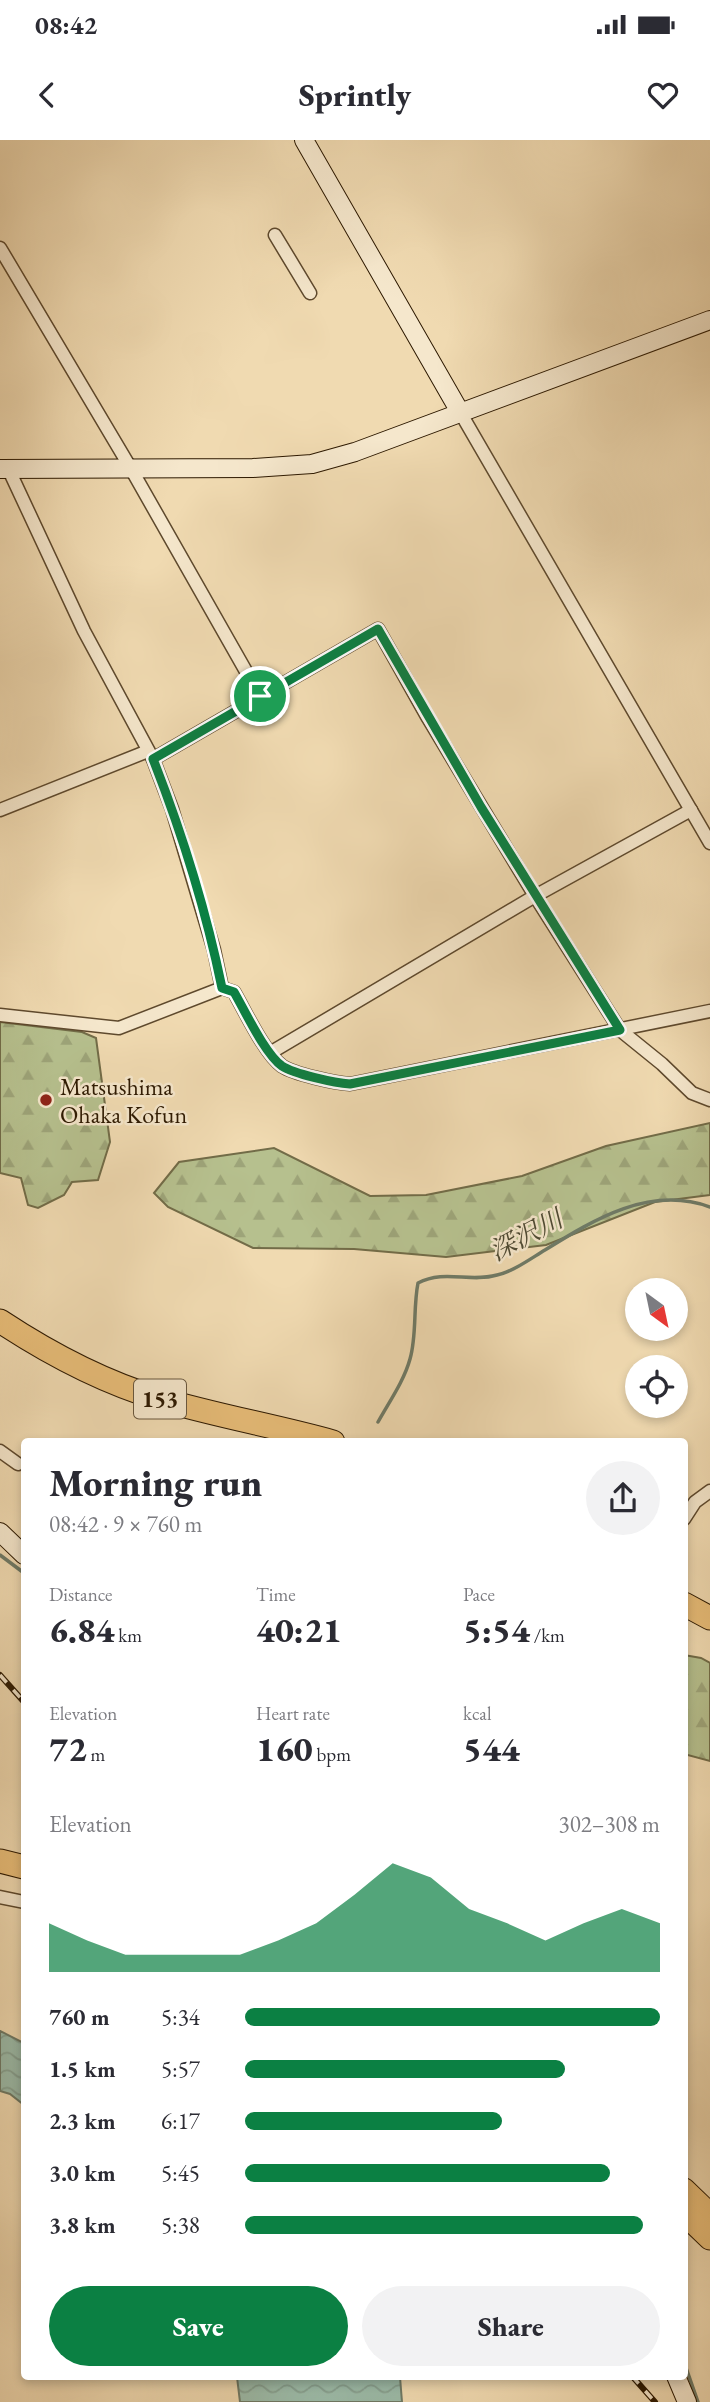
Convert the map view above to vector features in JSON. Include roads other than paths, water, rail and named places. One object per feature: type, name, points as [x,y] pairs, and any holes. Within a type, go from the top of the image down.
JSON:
[{"type":"highway","name":"153","points":[[0,1321],[32,1342],[108,1380],[167,1401],[317,1438]]},
{"type":"highway","points":[[688,1606],[710,1618]]},
{"type":"highway","points":[[0,1861],[21,1866]]},
{"type":"highway","points":[[691,2209],[710,2238]]},
{"type":"street","points":[[304,140],[710,843]]},
{"type":"street","points":[[275,235],[310,293]]},
{"type":"street","points":[[0,248],[130,467],[260,696]]},
{"type":"street","points":[[222,988],[214,950],[172,809],[150,755],[83,631],[4,468],[253,468],[312,464],[355,452],[710,320]]},
{"type":"street","points":[[0,810],[150,755],[378,629],[535,896],[620,1030],[692,1093],[710,1100]]},
{"type":"street","points":[[270,1053],[535,896],[691,810]]},
{"type":"street","points":[[0,1015],[119,1028],[222,988],[234,992],[270,1053],[282,1066],[334,1083],[350,1084],[710,1011]]},
{"type":"street","points":[[0,1451],[18,1464]]},
{"type":"street","points":[[688,1513],[695,1502],[710,1491]]},
{"type":"street","points":[[0,1532],[21,1552]]},
{"type":"street","points":[[0,1896],[21,1901]]},
{"type":"street","points":[[678,2380],[687,2402]]},
{"type":"water","points":[[0,2031],[21,2042],[21,2103],[10,2094],[0,2091]]},
{"type":"water","points":[[237,2380],[400,2380],[402,2402],[240,2402]]},
{"type":"waterway","name":"深沢川","points":[[378,1422],[410,1359],[418,1283],[438,1277],[477,1278],[503,1273],[603,1217],[645,1203],[688,1201],[710,1207]]},
{"type":"waterway","points":[[0,1555],[21,1571]]},
{"type":"waterway","points":[[688,2373],[698,2402]]},
{"type":"railway","points":[[0,1675],[21,1699]]},
{"type":"railway","points":[[636,2380],[655,2402]]},
{"type":"place","name":"Matsushima Ohaka Kofun","points":[[46,1100]]}]
